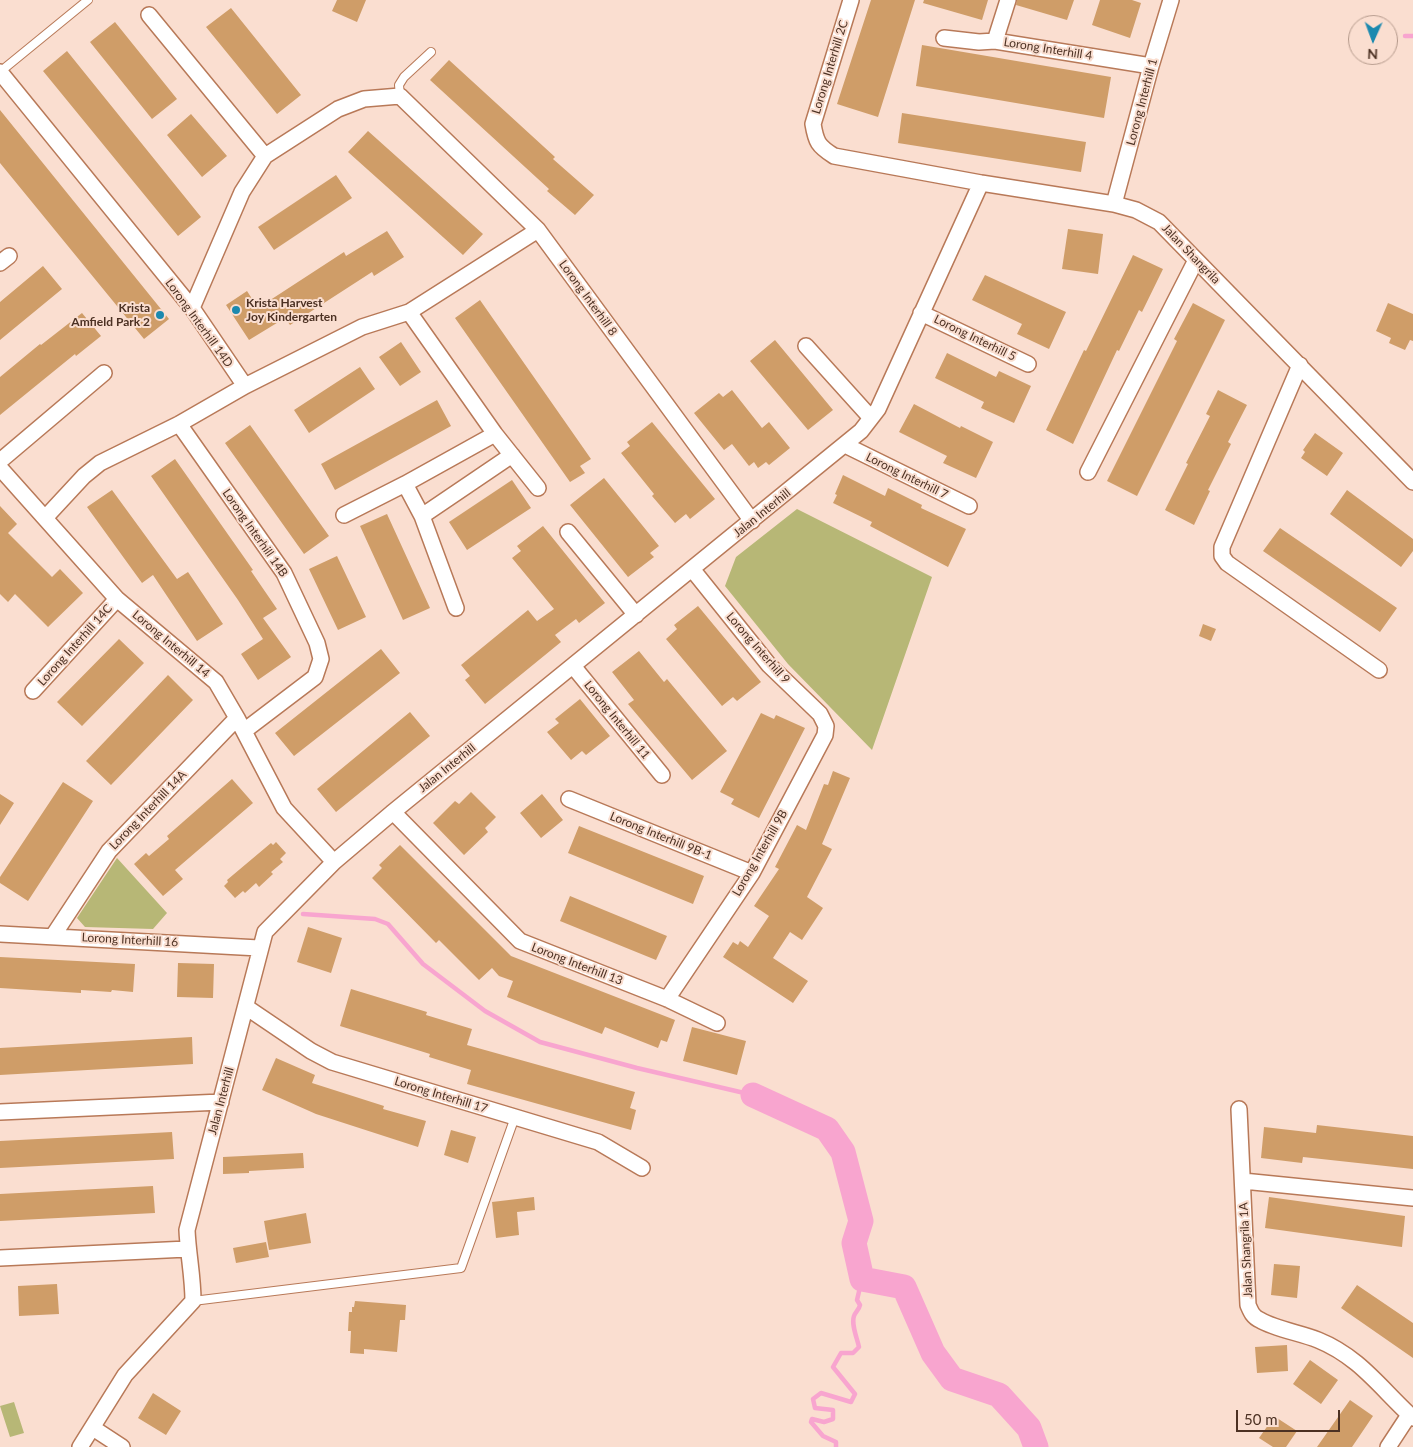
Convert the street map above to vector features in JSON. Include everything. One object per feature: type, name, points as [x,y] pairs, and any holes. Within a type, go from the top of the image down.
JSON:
[{"type":"street","name":"Lorong Interhill 2C","points":[[834,156],[821,148],[815,139],[813,124],[851,0]]},
{"type":"street","points":[[995,41],[1008,0]]},
{"type":"street","name":"Lorong Interhill 1","points":[[1114,204],[1151,66],[1171,0]]},
{"type":"street","points":[[149,15],[265,156]]},
{"type":"street","name":"Lorong Interhill 4","points":[[944,38],[979,42],[995,41],[1151,66]]},
{"type":"street","name":"Lorong Interhill 14D","points":[[0,72],[192,308],[245,386]]},
{"type":"street","points":[[192,308],[242,192],[265,156],[338,110],[364,99],[400,96]]},
{"type":"street","name":"Lorong Interhill 8","points":[[400,96],[538,230],[752,521]]},
{"type":"street","name":"Jalan Shangrila","points":[[834,156],[981,183],[1114,204],[1136,210],[1160,222],[1413,482]]},
{"type":"street","name":"Jalan Interhill","points":[[193,1301],[192,1274],[187,1249],[187,1230],[264,932],[334,862],[393,812],[861,431],[878,409],[981,183]]},
{"type":"street","points":[[45,518],[84,476],[100,463],[179,424],[245,386],[362,327],[409,312],[538,230]]},
{"type":"street","points":[[1088,472],[1196,260]]},
{"type":"street","points":[[409,312],[495,434],[538,488]]},
{"type":"street","name":"Lorong Interhill 5","points":[[921,312],[1028,364]]},
{"type":"street","points":[[806,346],[871,418]]},
{"type":"street","points":[[1300,366],[1222,548],[1222,556],[1227,563],[1379,670]]},
{"type":"street","points":[[0,461],[104,373]]},
{"type":"street","name":"Lorong Interhill 14B","points":[[179,424],[284,572],[317,643],[322,659],[315,677],[241,724]]},
{"type":"street","points":[[344,515],[405,484],[495,434]]},
{"type":"street","name":"Lorong Interhill 7","points":[[845,445],[969,506]]},
{"type":"street","points":[[422,516],[512,455]]},
{"type":"street","name":"Lorong Interhill 14","points":[[0,468],[117,599],[216,682],[241,724],[284,808],[334,862]]},
{"type":"street","points":[[405,484],[422,516],[456,608]]},
{"type":"street","points":[[568,532],[636,615]]},
{"type":"street","name":"Lorong Interhill 9","points":[[692,569],[770,665],[820,714],[826,726]]},
{"type":"street","name":"Lorong Interhill 14C","points":[[33,691],[117,599]]},
{"type":"street","name":"Lorong Interhill 11","points":[[573,666],[662,775]]},
{"type":"street","name":"Lorong Interhill 14A","points":[[53,936],[109,851],[241,724]]},
{"type":"street","name":"Lorong Interhill 9B","points":[[667,998],[752,873],[825,735],[826,726]]},
{"type":"street","name":"Lorong Interhill 9B-1","points":[[570,799],[752,873]]},
{"type":"street","name":"Lorong Interhill 13","points":[[393,812],[520,941],[667,998],[717,1023]]},
{"type":"street","name":"Lorong Interhill 16","points":[[0,934],[259,948]]},
{"type":"street","name":"Lorong Interhill 17","points":[[246,1007],[311,1051],[332,1062],[598,1142],[642,1168]]},
{"type":"street","points":[[0,1112],[221,1102]]},
{"type":"street","name":"Jalan Shangrila 1A","points":[[1239,1109],[1248,1305],[1251,1314],[1260,1320],[1338,1348],[1362,1366],[1411,1416]]},
{"type":"street","points":[[1243,1182],[1413,1198]]},
{"type":"street","points":[[0,1258],[187,1249]]},
{"type":"street","points":[[80,1447],[125,1375],[193,1301]]},
{"type":"street","points":[[1388,1447],[1411,1416]]},
{"type":"street","points":[[93,1428],[122,1447]]},
{"type":"lane","points":[[0,72],[88,0]]},
{"type":"lane","points":[[400,96],[399,85],[404,77],[431,52]]},
{"type":"lane","points":[[193,1301],[461,1268],[516,1117]]},
{"type":"shaded area","points":[[797,509],[932,577],[872,750],[788,664],[725,586],[736,557]]},
{"type":"shaded area","points":[[117,858],[167,913],[153,929],[85,927],[77,918]]},
{"type":"shaded area","points":[[14,1402],[24,1433],[10,1437],[0,1406]]},
{"type":"building","points":[[337,0],[366,0],[357,22],[332,11]]},
{"type":"building","points":[[871,0],[915,0],[878,117],[837,104]]},
{"type":"building","points":[[924,0],[988,0],[982,20],[923,3]]},
{"type":"building","points":[[1017,0],[1074,0],[1067,20],[1016,5]]},
{"type":"building","points":[[1100,0],[1132,0],[1141,3],[1130,38],[1092,25]]},
{"type":"building","points":[[231,8],[301,95],[277,114],[206,27]]},
{"type":"building","points":[[115,22],[177,99],[152,119],[90,42]]},
{"type":"building","points":[[922,45],[1111,77],[1104,118],[916,86]]},
{"type":"building","points":[[67,51],[201,217],[178,236],[43,71]]},
{"type":"building","points":[[449,60],[555,157],[553,159],[594,195],[575,215],[547,191],[549,189],[430,80]]},
{"type":"building","points":[[0,110],[169,319],[144,339],[0,163]]},
{"type":"building","points":[[902,113],[1086,142],[1081,172],[898,143]]},
{"type":"building","points":[[191,114],[227,156],[202,177],[167,135]]},
{"type":"building","points":[[368,131],[483,234],[463,255],[348,152]]},
{"type":"building","points":[[336,175],[352,198],[274,250],[258,227]]},
{"type":"building","points":[[1068,229],[1103,234],[1098,274],[1062,269]]},
{"type":"building","points":[[387,231],[404,257],[374,276],[372,272],[290,325],[285,318],[249,340],[226,305],[247,291],[258,308],[344,252],[346,256]]},
{"type":"building","points":[[1133,255],[1163,269],[1142,312],[1139,310],[1119,351],[1117,350],[1073,444],[1046,430],[1084,350],[1086,351]]},
{"type":"building","points":[[43,266],[62,289],[0,340],[0,302]]},
{"type":"building","points":[[985,275],[1066,312],[1049,349],[1017,334],[1022,324],[972,300]]},
{"type":"building","points":[[480,300],[591,459],[580,466],[585,473],[570,482],[455,318]]},
{"type":"building","points":[[1193,303],[1225,320],[1137,496],[1107,481],[1177,341],[1174,339]]},
{"type":"building","points":[[1388,303],[1413,314],[1413,341],[1410,340],[1405,350],[1389,343],[1391,338],[1376,331]]},
{"type":"building","points":[[82,313],[101,336],[76,356],[75,354],[0,415],[0,377]]},
{"type":"building","points":[[775,340],[833,410],[808,430],[750,361]]},
{"type":"building","points":[[401,342],[421,372],[400,386],[379,357]]},
{"type":"building","points":[[947,353],[996,377],[999,371],[1031,386],[1014,423],[981,408],[984,402],[935,378]]},
{"type":"building","points":[[360,367],[375,389],[309,433],[294,410]]},
{"type":"building","points":[[732,390],[762,428],[769,422],[790,448],[769,465],[766,462],[758,468],[754,462],[749,466],[732,444],[724,450],[694,413],[719,393],[723,397]]},
{"type":"building","points":[[1218,390],[1247,405],[1228,442],[1231,444],[1208,490],[1210,491],[1194,525],[1165,510],[1210,416],[1206,414]]},
{"type":"building","points":[[437,400],[451,426],[335,490],[321,464]]},
{"type":"building","points":[[914,404],[960,428],[961,426],[993,442],[976,478],[943,463],[947,456],[899,432]]},
{"type":"building","points":[[652,422],[715,499],[690,519],[686,514],[675,523],[652,496],[654,494],[621,453],[630,446],[627,442]]},
{"type":"building","points":[[250,425],[329,536],[304,554],[225,443]]},
{"type":"building","points":[[1315,433],[1343,453],[1327,476],[1301,458],[1305,452],[1303,450]]},
{"type":"building","points":[[175,459],[253,570],[251,571],[277,609],[263,618],[291,657],[258,680],[241,654],[263,639],[151,476]]},
{"type":"building","points":[[843,475],[885,496],[888,488],[922,505],[921,508],[966,529],[948,567],[870,526],[872,522],[833,503]]},
{"type":"building","points":[[604,478],[659,546],[650,553],[654,557],[628,577],[570,505]]},
{"type":"building","points":[[512,480],[531,508],[467,550],[449,522]]},
{"type":"building","points":[[112,490],[177,579],[188,572],[223,624],[197,641],[153,575],[142,583],[87,507]]},
{"type":"building","points":[[1347,490],[1413,539],[1413,551],[1401,567],[1330,514]]},
{"type":"building","points":[[0,506],[17,524],[8,533],[52,577],[60,569],[83,593],[48,627],[15,594],[8,602],[0,594]]},
{"type":"building","points":[[387,514],[430,608],[403,620],[360,526]]},
{"type":"building","points":[[543,526],[605,603],[579,623],[576,619],[555,635],[561,642],[485,704],[465,680],[470,676],[461,665],[528,610],[537,621],[554,609],[512,558],[521,551],[517,546]]},
{"type":"building","points":[[1280,528],[1397,608],[1380,632],[1263,551]]},
{"type":"building","points":[[337,556],[366,617],[338,630],[309,569]]},
{"type":"building","points":[[698,606],[761,682],[737,701],[733,697],[722,706],[666,639],[677,629],[674,625]]},
{"type":"building","points":[[1203,624],[1216,629],[1211,641],[1199,636]]},
{"type":"building","points":[[119,639],[144,663],[82,726],[57,702]]},
{"type":"building","points":[[381,649],[400,673],[294,756],[275,733]]},
{"type":"building","points":[[639,651],[664,682],[667,679],[727,751],[692,780],[628,704],[634,700],[612,672]]},
{"type":"building","points":[[168,675],[193,700],[111,785],[86,761]]},
{"type":"building","points":[[580,699],[610,736],[586,755],[582,751],[571,760],[547,732],[559,723],[555,719]]},
{"type":"building","points":[[410,712],[430,736],[336,812],[317,789]]},
{"type":"building","points":[[761,713],[774,719],[776,715],[805,728],[759,818],[731,804],[734,799],[720,792]]},
{"type":"building","points":[[833,771],[850,778],[822,844],[832,849],[807,897],[823,908],[802,940],[790,932],[773,958],[808,981],[793,1003],[723,957],[733,942],[738,945],[740,941],[748,947],[769,916],[754,906],[779,869],[775,867],[797,825],[806,830],[824,784],[828,785]]},
{"type":"building","points":[[232,779],[253,803],[175,870],[183,879],[163,896],[134,864],[146,853],[149,856],[169,839],[167,836]]},
{"type":"building","points":[[63,782],[93,801],[28,901],[0,883],[0,877]]},
{"type":"building","points":[[471,792],[496,817],[485,828],[488,832],[464,855],[433,823],[455,801],[459,804]]},
{"type":"building","points":[[0,794],[14,803],[0,825]]},
{"type":"building","points":[[542,794],[563,820],[541,838],[520,813]]},
{"type":"building","points":[[579,826],[704,876],[693,904],[568,853]]},
{"type":"building","points":[[276,842],[286,853],[280,859],[283,862],[271,872],[273,874],[259,887],[256,883],[245,893],[243,891],[235,898],[224,886],[228,882],[227,880],[271,843],[273,845]]},
{"type":"building","points":[[400,845],[511,956],[675,1020],[667,1042],[661,1040],[658,1048],[605,1027],[602,1034],[507,997],[513,981],[499,976],[492,968],[479,980],[439,940],[436,943],[372,878],[382,868],[379,865]]},
{"type":"building","points":[[570,896],[667,936],[656,960],[560,921]]},
{"type":"building","points":[[308,927],[342,938],[331,973],[297,962]]},
{"type":"building","points":[[0,957],[135,964],[133,992],[81,990],[81,993],[0,988]]},
{"type":"building","points":[[178,963],[214,964],[213,998],[177,997]]},
{"type":"building","points":[[351,989],[427,1012],[426,1015],[472,1029],[467,1045],[635,1092],[630,1108],[636,1110],[631,1130],[467,1084],[471,1070],[429,1057],[430,1054],[340,1026]]},
{"type":"building","points":[[692,1027],[746,1041],[737,1075],[683,1061]]},
{"type":"building","points":[[192,1037],[193,1064],[0,1075],[0,1048]]},
{"type":"building","points":[[276,1058],[315,1075],[312,1083],[384,1106],[383,1109],[426,1121],[418,1147],[316,1114],[262,1090]]},
{"type":"building","points":[[1317,1125],[1413,1136],[1413,1169],[1303,1157],[1302,1163],[1261,1158],[1264,1127],[1316,1133]]},
{"type":"building","points":[[451,1130],[476,1137],[468,1163],[444,1155]]},
{"type":"building","points":[[172,1132],[174,1159],[0,1168],[0,1141]]},
{"type":"building","points":[[303,1153],[304,1168],[223,1174],[223,1157]]},
{"type":"building","points":[[153,1186],[155,1213],[0,1221],[0,1194]]},
{"type":"building","points":[[534,1197],[535,1210],[517,1212],[519,1235],[496,1238],[492,1202]]},
{"type":"building","points":[[1269,1197],[1405,1216],[1402,1247],[1265,1228]]},
{"type":"building","points":[[306,1213],[311,1243],[269,1250],[264,1221]]},
{"type":"building","points":[[266,1242],[269,1257],[236,1263],[233,1248]]},
{"type":"building","points":[[1274,1264],[1300,1266],[1297,1298],[1271,1295]]},
{"type":"building","points":[[57,1284],[59,1314],[19,1316],[18,1286]]},
{"type":"building","points":[[1357,1285],[1413,1323],[1413,1358],[1341,1308]]},
{"type":"building","points":[[355,1301],[406,1305],[405,1320],[400,1320],[397,1352],[364,1349],[364,1354],[350,1353],[351,1331],[348,1331],[349,1312],[352,1312]]},
{"type":"building","points":[[1287,1345],[1288,1371],[1257,1373],[1255,1347]]},
{"type":"building","points":[[1310,1360],[1338,1380],[1321,1404],[1293,1384]]},
{"type":"building","points":[[153,1393],[181,1411],[166,1435],[138,1418]]},
{"type":"building","points":[[1350,1400],[1373,1416],[1352,1447],[1317,1447]]},
{"type":"building","points":[[1277,1418],[1297,1431],[1286,1447],[1273,1447],[1259,1438],[1271,1421],[1274,1423]]},
{"type":"waterway","points":[[1405,36],[1413,36]]},
{"type":"waterway","points":[[303,914],[375,919],[388,924],[423,964],[485,1011],[540,1042],[637,1068],[753,1095]]},
{"type":"waterway","points":[[753,1095],[827,1129],[843,1152],[861,1221],[854,1243],[862,1279],[904,1287],[933,1353],[952,1379],[999,1395],[1029,1428],[1036,1447]]},
{"type":"waterway","points":[[836,1447],[836,1442],[823,1436],[811,1422],[812,1419],[824,1422],[833,1419],[833,1410],[815,1408],[813,1399],[821,1393],[851,1402],[855,1394],[833,1367],[841,1353],[853,1353],[859,1347],[853,1319],[860,1305],[857,1300],[862,1279]]},
{"type":"place","name":"Krista Harvest Joy Kindergarten","points":[[236,310]]},
{"type":"place","name":"Krista Amfield Park 2","points":[[160,315]]}]
